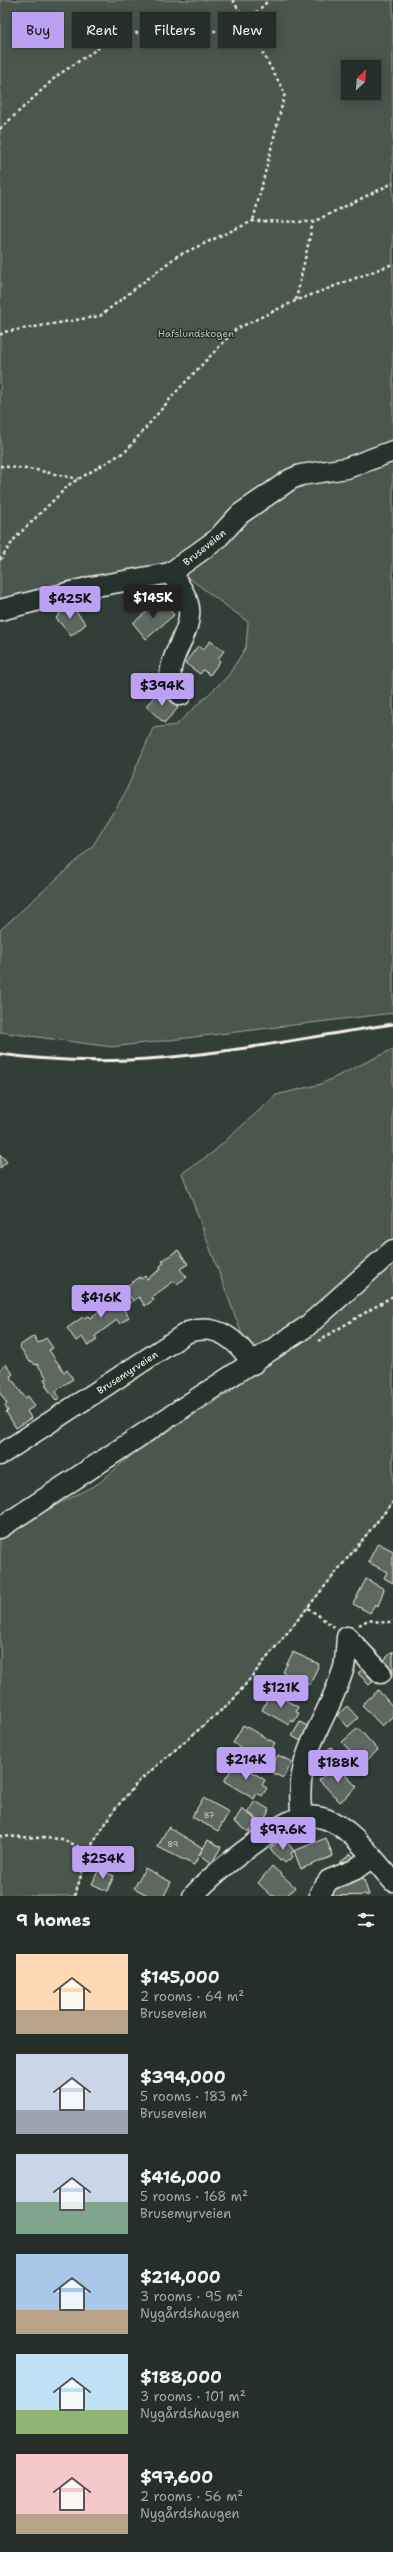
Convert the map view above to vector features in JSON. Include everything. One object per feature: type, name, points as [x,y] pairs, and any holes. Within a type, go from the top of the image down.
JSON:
[{"type":"street","name":"Bruseveien","points":[[0,610],[92,587],[170,573],[216,540],[240,514],[291,479],[301,475],[328,473],[347,468],[393,451]]},
{"type":"street","points":[[170,573],[182,588],[189,608],[187,629],[174,659],[170,678],[174,688],[181,695]]},
{"type":"street","points":[[0,1528],[253,1364],[306,1327],[393,1250]]},
{"type":"street","name":"Brusemyrveien","points":[[0,1454],[188,1332],[201,1328],[215,1331],[228,1337],[240,1346],[253,1364]]},
{"type":"street","points":[[347,1637],[381,1673]]},
{"type":"street","points":[[302,1817],[300,1790],[306,1755],[338,1685],[344,1665],[347,1637]]},
{"type":"street","points":[[193,1896],[236,1857],[280,1828],[302,1817],[320,1818],[341,1827],[360,1843],[371,1858],[393,1881]]},
{"type":"street","points":[[320,1893],[329,1880],[354,1870],[371,1858]]},
{"type":"path","points":[[234,0],[240,12]]},
{"type":"path","points":[[256,12],[269,0]]},
{"type":"path","points":[[0,130],[58,75],[106,43],[132,32],[218,31]]},
{"type":"path","points":[[253,221],[285,93],[259,48]]},
{"type":"path","points":[[0,335],[4,332],[100,316],[177,256],[253,221],[313,222],[393,183]]},
{"type":"path","points":[[295,301],[313,222]]},
{"type":"path","points":[[0,560],[16,537],[70,484],[126,452],[176,392],[236,329],[295,301],[393,264]]},
{"type":"path","points":[[0,466],[36,470],[78,479]]},
{"type":"path","points":[[75,1896],[88,1851],[115,1809],[139,1781],[232,1701],[393,1502]]},
{"type":"path","points":[[308,1608],[347,1637],[364,1621],[387,1623],[393,1620]]},
{"type":"path","points":[[0,1836],[62,1839],[88,1851]]},
{"type":"green space","name":"Hafslundskogen","points":[[0,0],[393,0],[393,1013],[112,1047],[0,1032],[0,930],[92,847],[125,793],[153,728],[176,725],[228,676],[246,647],[248,622],[182,573],[0,610]]},
{"type":"green space","points":[[393,1049],[393,1502],[232,1701],[139,1781],[115,1809],[88,1851],[75,1896],[0,1896],[0,1539],[43,1512],[99,1483],[135,1452],[230,1392],[253,1364],[182,1173],[212,1153],[276,1095],[321,1084]]},
{"type":"building","points":[[161,600],[174,615],[146,639],[133,623]]},
{"type":"building","points":[[71,605],[86,624],[71,636],[56,618],[60,614],[58,611],[63,607],[65,610]]},
{"type":"building","points":[[210,641],[224,651],[218,659],[220,661],[210,675],[203,670],[200,674],[185,663],[198,646],[203,650]]},
{"type":"building","points":[[159,691],[178,708],[164,723],[146,706]]},
{"type":"building","points":[[0,1154],[7,1162],[0,1168]]},
{"type":"building","points":[[178,1250],[188,1264],[180,1269],[187,1277],[177,1284],[174,1281],[152,1297],[154,1300],[145,1306],[139,1297],[133,1301],[124,1288],[140,1277],[141,1279],[145,1276],[147,1279],[161,1269],[160,1266],[164,1263],[162,1261]]},
{"type":"building","points":[[121,1290],[131,1303],[123,1308],[129,1317],[120,1324],[117,1320],[95,1336],[97,1340],[88,1346],[82,1337],[76,1341],[67,1328],[83,1317],[88,1316],[90,1318],[104,1308],[102,1305],[107,1303],[105,1301]]},
{"type":"building","points":[[34,1336],[38,1343],[46,1338],[53,1348],[49,1350],[64,1372],[67,1370],[73,1379],[58,1389],[56,1392],[60,1398],[56,1400],[45,1385],[47,1384],[44,1379],[47,1378],[37,1364],[35,1365],[32,1361],[30,1362],[19,1346]]},
{"type":"building","points":[[6,1364],[13,1374],[10,1376],[25,1398],[28,1396],[35,1406],[27,1411],[31,1418],[16,1428],[6,1412],[8,1411],[5,1406],[7,1404],[0,1393],[0,1369]]},
{"type":"building","points":[[378,1543],[393,1551],[393,1583],[384,1578],[387,1572],[368,1562]]},
{"type":"building","points":[[366,1579],[384,1589],[378,1606],[375,1604],[370,1613],[353,1604]]},
{"type":"building","points":[[393,1651],[393,1675],[381,1663]]},
{"type":"building","points":[[293,1652],[319,1664],[310,1685],[283,1672]]},
{"type":"building","points":[[365,1667],[376,1679],[369,1685],[358,1673]]},
{"type":"building","points":[[378,1690],[393,1707],[393,1716],[382,1726],[362,1705]]},
{"type":"building","points":[[271,1692],[298,1707],[296,1712],[299,1713],[294,1722],[291,1720],[289,1725],[262,1710]]},
{"type":"building","points":[[347,1706],[358,1718],[348,1727],[337,1715]]},
{"type":"building","points":[[300,1722],[309,1727],[301,1741],[292,1736]]},
{"type":"building","points":[[243,1725],[275,1743],[265,1761],[233,1743]]},
{"type":"building","points":[[358,1728],[378,1750],[362,1765],[342,1742]]},
{"type":"building","points":[[331,1747],[342,1759],[333,1767],[322,1755]]},
{"type":"building","points":[[278,1755],[292,1762],[283,1778],[269,1771]]},
{"type":"building","points":[[236,1762],[265,1780],[262,1785],[267,1788],[262,1796],[257,1793],[254,1799],[224,1781]]},
{"type":"building","points":[[336,1765],[357,1787],[340,1802],[319,1780]]},
{"type":"building","points":[[203,1798],[229,1812],[218,1831],[192,1817]]},
{"type":"building","points":[[255,1801],[270,1810],[262,1823],[248,1812]]},
{"type":"building","points":[[242,1809],[257,1820],[249,1832],[234,1822]]},
{"type":"building","points":[[168,1827],[203,1848],[194,1865],[158,1847]]},
{"type":"building","points":[[284,1838],[294,1851],[291,1853],[293,1857],[285,1863],[282,1860],[280,1861],[270,1848]]},
{"type":"building","points":[[326,1838],[333,1856],[301,1869],[294,1851]]},
{"type":"building","points":[[208,1840],[221,1847],[212,1863],[199,1855]]},
{"type":"building","points":[[351,1854],[357,1861],[345,1870],[339,1863]]},
{"type":"building","points":[[272,1866],[295,1887],[287,1896],[272,1896],[258,1883]]},
{"type":"building","points":[[145,1868],[171,1882],[164,1896],[149,1896],[134,1888]]},
{"type":"building","points":[[99,1869],[114,1876],[107,1891],[92,1884]]},
{"type":"building","points":[[363,1877],[369,1895],[333,1896],[331,1889]]},
{"type":"railway","points":[[0,1054],[51,1059],[101,1061],[150,1059],[246,1048],[393,1024]]}]
